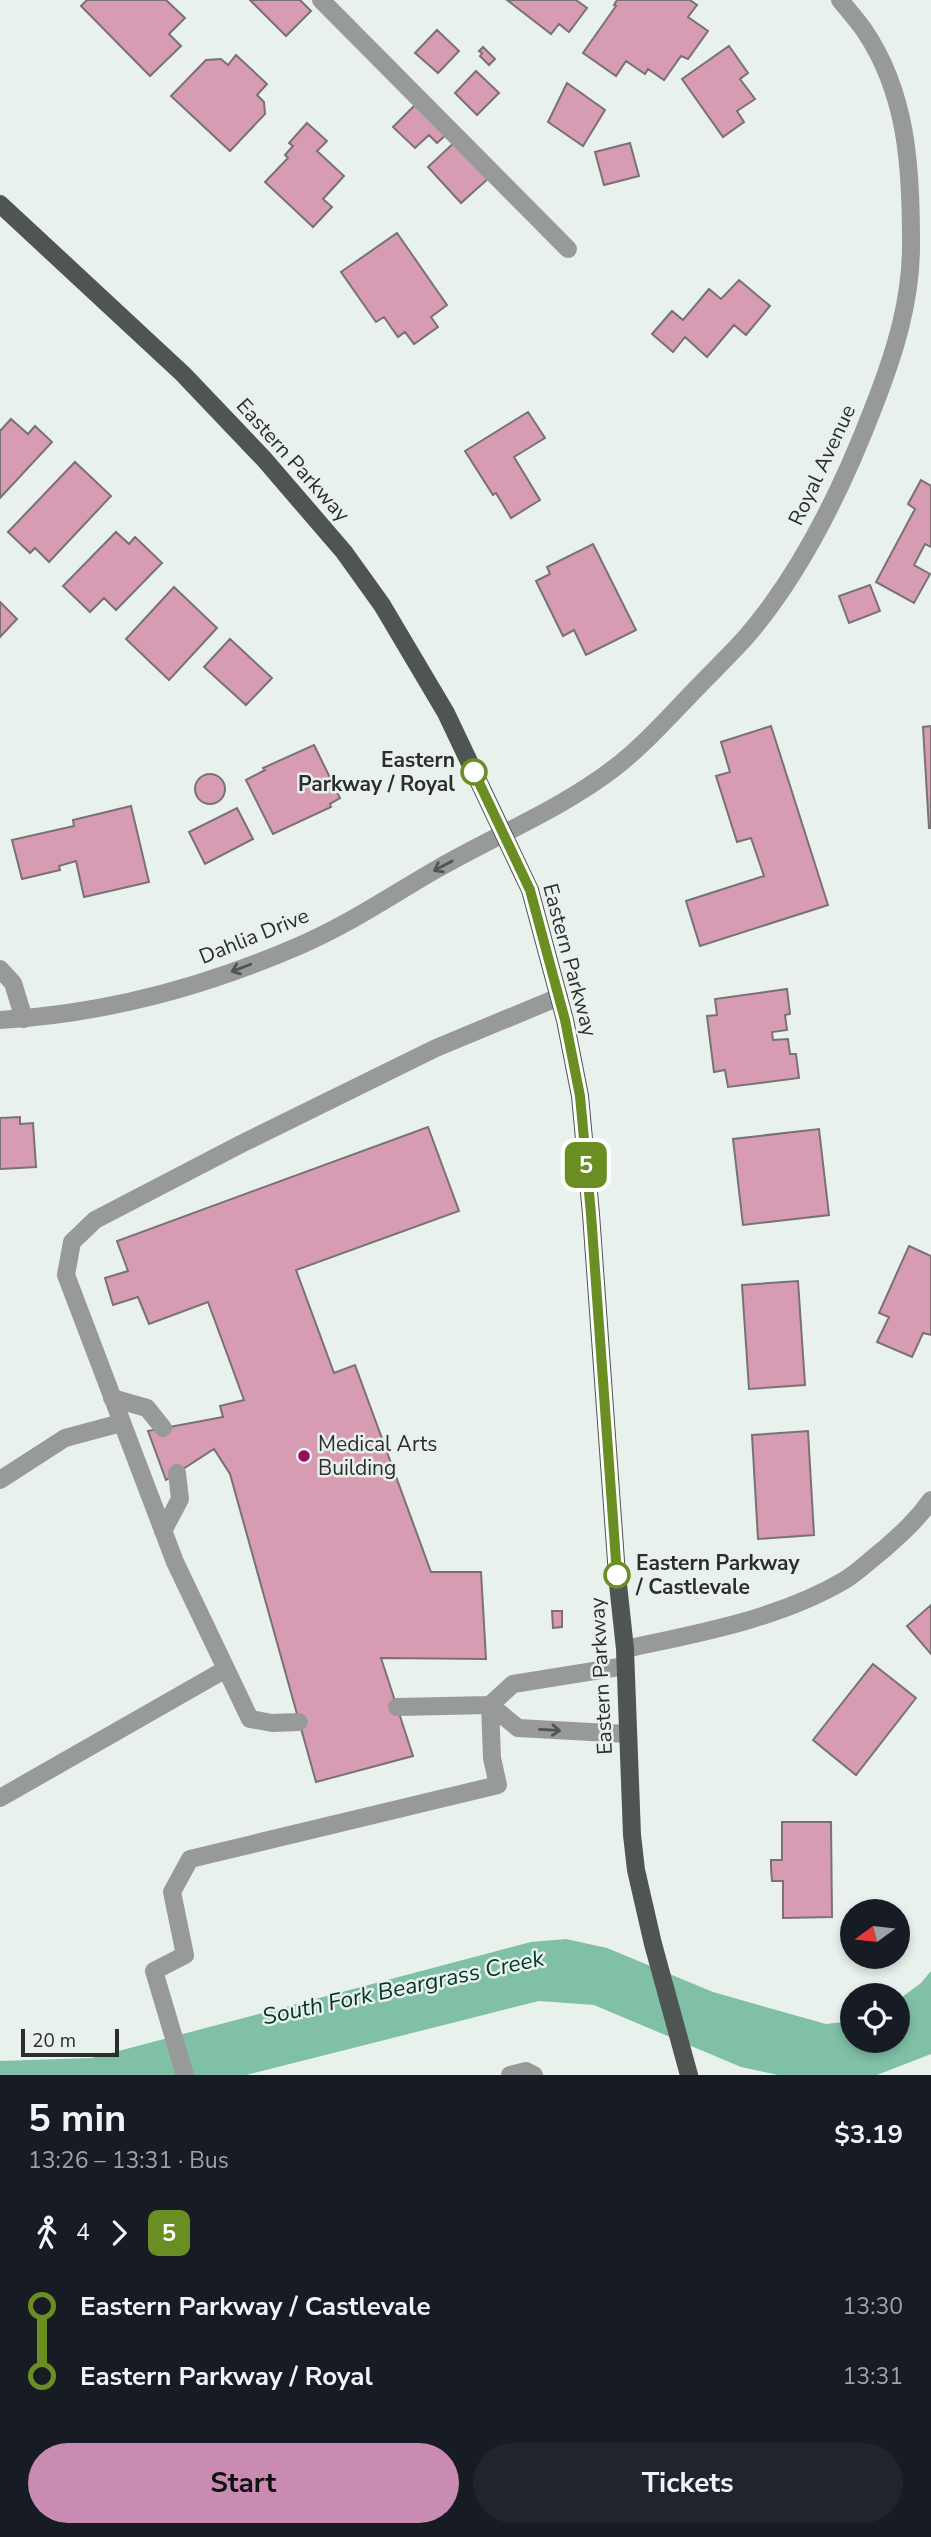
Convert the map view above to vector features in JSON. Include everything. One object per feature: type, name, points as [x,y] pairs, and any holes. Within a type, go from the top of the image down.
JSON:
[{"type":"main road","name":"Eastern Parkway","points":[[0,204],[183,374],[264,459],[344,552],[382,605],[446,713],[530,890],[559,997],[580,1096],[625,1657],[635,1858],[653,1944],[690,2075]]},
{"type":"street","points":[[321,0],[568,250]]},
{"type":"street","name":"Royal Avenue","points":[[504,834],[564,803],[615,767],[665,721],[747,635],[801,559],[825,517],[864,432],[893,358],[906,304],[911,272],[911,183],[904,126],[890,79],[864,30],[840,0]]},
{"type":"street","name":"Dahlia Drive","points":[[0,1020],[24,1019],[136,1001],[218,977],[296,948],[383,903],[436,869],[504,834]]},
{"type":"street","points":[[0,969],[13,983],[24,1019]]},
{"type":"street","points":[[299,1722],[272,1723],[250,1719],[175,1562],[66,1275],[72,1242],[95,1220],[241,1144],[436,1048],[559,997]]},
{"type":"street","points":[[112,1398],[147,1408],[163,1428]]},
{"type":"street","points":[[0,1480],[65,1438],[121,1423]]},
{"type":"street","points":[[163,1531],[180,1499],[177,1473]]},
{"type":"street","points":[[397,1707],[490,1704],[513,1684],[625,1657],[776,1611],[846,1579],[910,1527],[931,1500]]},
{"type":"street","points":[[0,1798],[226,1669]]},
{"type":"street","points":[[490,1704],[518,1728],[627,1734]]},
{"type":"street","points":[[185,2075],[153,1971],[186,1955],[172,1892],[190,1859],[498,1786],[492,1758],[490,1704]]},
{"type":"street","points":[[510,2075],[526,2071],[534,2075]]},
{"type":"water","name":"South Fork Beargrass Creek","points":[[566,1939],[607,1948],[713,1992],[826,2024],[840,2022],[840,2053],[910,2053],[910,1991],[931,1971],[931,2054],[877,2075],[778,2075],[741,2067],[594,2005],[539,2001],[246,2075],[0,2075],[0,2061],[92,2058],[531,1942]]},
{"type":"building","points":[[87,0],[166,0],[185,18],[169,34],[181,46],[150,76],[81,6]]},
{"type":"building","points":[[250,0],[300,0],[311,11],[286,36]]},
{"type":"building","points":[[507,0],[576,0],[587,8],[569,32],[559,24],[551,34]]},
{"type":"building","points":[[617,0],[690,0],[697,5],[688,17],[708,31],[688,59],[681,56],[664,80],[648,69],[645,74],[626,61],[616,76],[583,53],[616,6],[614,5]]},
{"type":"building","points":[[437,30],[459,51],[438,73],[415,53]]},
{"type":"building","points":[[729,46],[748,73],[740,79],[755,99],[737,111],[744,122],[723,137],[682,79]]},
{"type":"building","points":[[483,47],[495,59],[489,65],[480,56],[482,53],[479,51]]},
{"type":"building","points":[[236,55],[267,84],[257,95],[264,102],[265,114],[230,151],[171,96],[206,60],[221,59],[228,65]]},
{"type":"building","points":[[476,71],[499,93],[477,115],[455,93]]},
{"type":"building","points":[[567,83],[605,110],[583,146],[548,122]]},
{"type":"building","points":[[417,103],[448,133],[437,143],[429,135],[415,148],[393,127]]},
{"type":"building","points":[[307,123],[327,141],[317,151],[344,176],[323,199],[332,207],[313,227],[265,182],[288,158],[285,155],[293,146],[289,143]]},
{"type":"building","points":[[457,140],[490,177],[461,203],[428,167]]},
{"type":"building","points":[[630,143],[639,176],[604,185],[595,152]]},
{"type":"building","points":[[397,233],[447,305],[431,317],[438,327],[414,344],[405,332],[398,337],[384,317],[376,322],[341,272]]},
{"type":"building","points":[[739,280],[770,306],[746,335],[734,325],[707,357],[685,337],[673,352],[652,334],[672,311],[683,320],[709,289],[721,299]]},
{"type":"building","points":[[528,412],[545,438],[514,457],[540,500],[511,518],[465,451]]},
{"type":"building","points":[[11,419],[28,434],[35,426],[52,442],[0,498],[0,431]]},
{"type":"building","points":[[75,462],[111,496],[49,562],[35,548],[30,553],[8,532]]},
{"type":"building","points":[[921,480],[931,486],[931,547],[925,544],[914,565],[930,574],[914,603],[876,582],[915,509],[908,504]]},
{"type":"building","points":[[116,532],[129,544],[135,537],[162,563],[116,610],[104,598],[90,612],[63,586]]},
{"type":"building","points":[[593,544],[636,630],[586,655],[574,630],[563,636],[536,581],[550,574],[547,567]]},
{"type":"building","points":[[870,585],[880,611],[849,623],[839,596]]},
{"type":"building","points":[[174,587],[217,628],[169,680],[126,639]]},
{"type":"building","points":[[0,602],[17,619],[0,637]]},
{"type":"building","points":[[230,639],[272,678],[246,705],[204,667]]},
{"type":"building","points":[[771,726],[828,905],[700,946],[686,901],[764,876],[751,838],[737,842],[716,776],[730,772],[721,742]]},
{"type":"building","points":[[931,726],[931,828],[929,828],[923,727]]},
{"type":"building","points":[[314,745],[340,798],[330,804],[331,807],[273,834],[246,780],[265,770],[263,768]]},
{"type":"building","points":[[210,774],[221,778],[225,789],[221,800],[210,804],[199,800],[195,789],[199,778]]},
{"type":"building","points":[[131,806],[149,882],[84,897],[76,861],[59,866],[60,870],[22,879],[12,840],[74,826],[73,820]]},
{"type":"building","points":[[237,808],[253,839],[205,864],[189,832]]},
{"type":"building","points":[[787,989],[790,1014],[785,1015],[787,1030],[772,1032],[773,1040],[788,1039],[790,1054],[796,1054],[799,1078],[728,1087],[725,1070],[714,1072],[707,1016],[717,1015],[715,999]]},
{"type":"building","points":[[20,1117],[20,1124],[33,1123],[36,1167],[0,1169],[0,1118]]},
{"type":"building","name":"Medical Arts Building","points":[[428,1127],[459,1211],[296,1270],[334,1373],[355,1365],[431,1572],[481,1572],[486,1659],[381,1658],[413,1756],[316,1782],[230,1474],[214,1449],[166,1480],[148,1431],[223,1417],[220,1406],[244,1400],[208,1302],[149,1324],[138,1297],[113,1305],[105,1278],[128,1271],[117,1241]]},
{"type":"building","points":[[819,1129],[829,1215],[743,1225],[733,1139]]},
{"type":"building","points":[[909,1246],[931,1256],[931,1335],[923,1333],[912,1357],[877,1342],[889,1317],[879,1313]]},
{"type":"building","points":[[798,1281],[805,1385],[749,1389],[742,1285]]},
{"type":"building","points":[[808,1431],[814,1535],[758,1539],[752,1435]]},
{"type":"building","points":[[931,1605],[931,1654],[907,1626]]},
{"type":"building","points":[[552,1611],[562,1611],[562,1627],[553,1628]]},
{"type":"building","points":[[873,1664],[916,1698],[856,1775],[813,1740]]},
{"type":"building","points":[[782,1822],[831,1822],[832,1917],[783,1918],[783,1881],[772,1881],[771,1868],[771,1860],[782,1860]]},
{"type":"bus line","name":"5","points":[[474,772],[530,890],[565,1020],[580,1096],[617,1575]]},
{"type":"place","name":"Eastern Parkway / Royal","points":[[474,772]]},
{"type":"place","name":"Medical Arts Building","points":[[304,1456]]},
{"type":"place","name":"Eastern Parkway / Castlevale","points":[[617,1575]]}]
